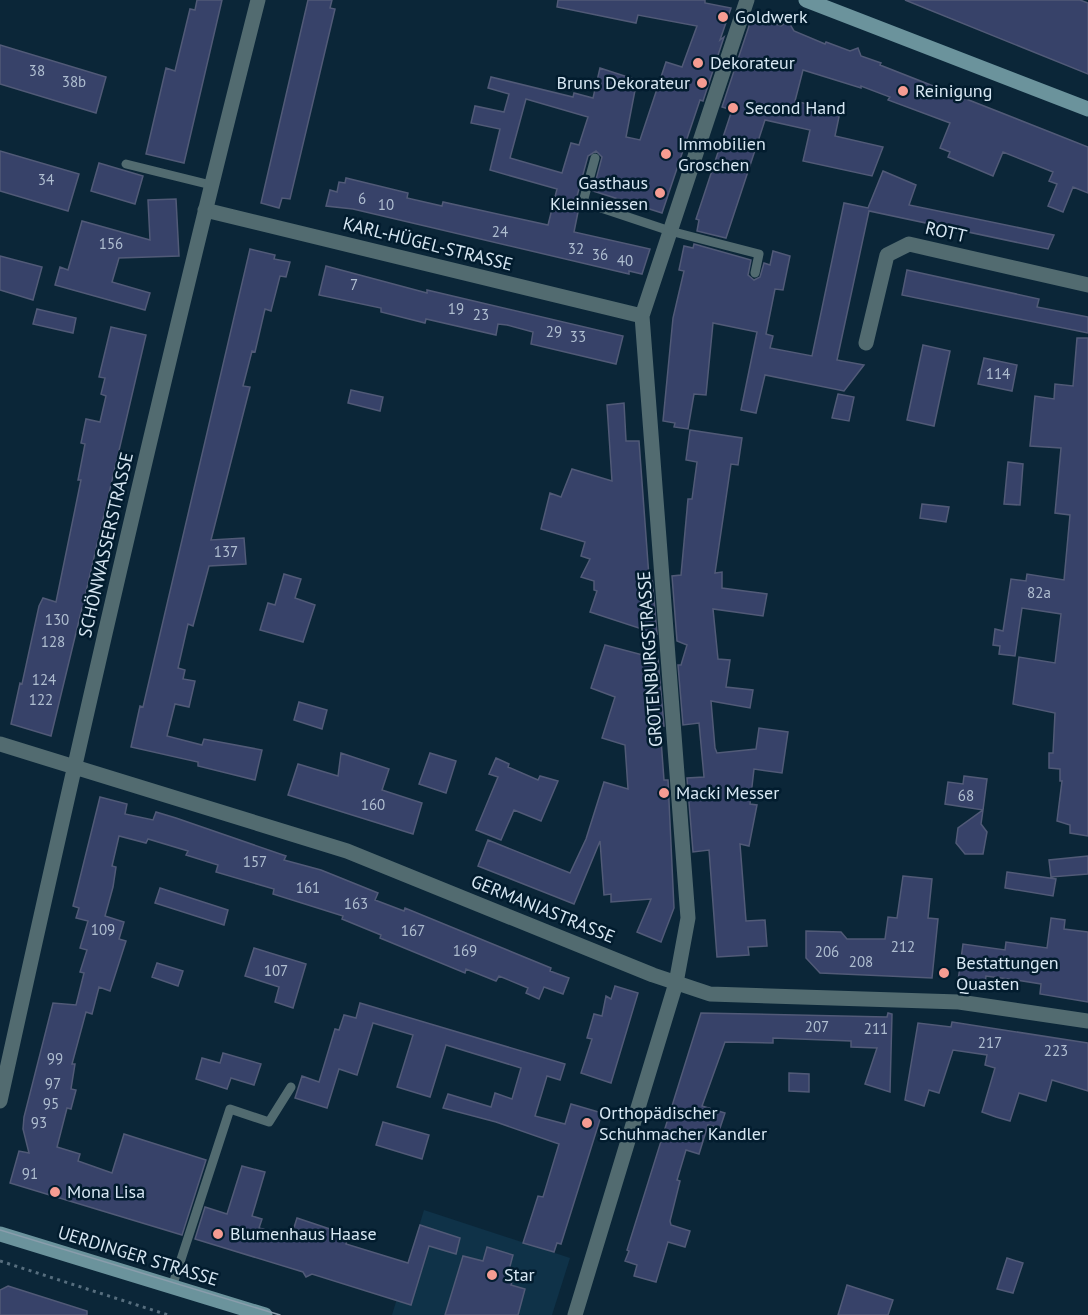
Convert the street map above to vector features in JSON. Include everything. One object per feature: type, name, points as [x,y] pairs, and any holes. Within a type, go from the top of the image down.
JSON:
[{"type":"street","name":"SCHÖNWASSERSTRASSE","points":[[0,1101],[74,767],[205,210],[258,0]]},
{"type":"street","name":"GROTENBURGSTRASSE","points":[[575,1315],[676,983],[688,918],[642,316],[747,0]]},
{"type":"street","points":[[806,0],[1088,109]]},
{"type":"street","name":"KARL-HÜGEL-STRASSE","points":[[205,210],[642,316]]},
{"type":"street","name":"ROTT","points":[[866,343],[887,255],[909,244],[1088,285]]},
{"type":"street","name":"GERMANIASTRASSE","points":[[0,744],[347,851],[676,983],[718,996],[959,1002],[1088,1021]]},
{"type":"street","name":"UERDINGER STRASSE","points":[[0,1234],[265,1315]]},
{"type":"lane","points":[[595,158],[583,202],[670,231],[759,254],[755,273]]},
{"type":"lane","points":[[126,164],[211,185]]},
{"type":"lane","points":[[172,1287],[230,1109],[269,1122],[291,1087]]},
{"type":"path","points":[[0,1261],[168,1315]]},
{"type":"shaded area","points":[[424,1210],[570,1258],[552,1315],[392,1315]]},
{"type":"building","points":[[197,0],[222,0],[184,163],[146,154],[166,68],[175,71],[190,9],[195,10]]},
{"type":"building","points":[[308,0],[332,0],[330,8],[335,9],[290,199],[282,198],[279,208],[261,203]]},
{"type":"building","points":[[558,0],[705,0],[705,3],[731,8],[703,101],[700,100],[662,213],[593,191],[602,157],[596,151],[588,156],[576,200],[579,207],[574,232],[650,249],[642,274],[629,271],[629,274],[353,209],[326,206],[330,190],[337,192],[339,182],[345,183],[346,178],[408,193],[407,198],[442,206],[443,202],[548,225],[557,189],[490,170],[500,129],[471,123],[475,106],[504,112],[509,94],[488,88],[491,77],[573,97],[574,93],[593,98],[600,68],[637,80],[626,137],[640,140],[666,62],[682,67],[697,26],[638,15],[636,23],[557,7]],"holes":[[[526,99],[588,117],[579,145],[571,143],[562,173],[510,158]]]},
{"type":"building","points":[[905,0],[1080,0],[1088,3],[1088,74]]},
{"type":"building","points":[[759,18],[781,26],[788,21],[794,31],[825,44],[826,42],[850,51],[858,48],[861,56],[881,63],[880,65],[1088,147],[1088,193],[1073,187],[1063,212],[1048,206],[1057,184],[1049,181],[1053,172],[1003,152],[993,176],[948,157],[950,152],[940,148],[950,123],[888,100],[890,97],[861,86],[861,88],[803,70],[795,101],[840,112],[835,136],[883,147],[872,176],[803,161],[810,130],[765,120],[726,238],[697,231],[699,220],[696,219],[732,110],[722,107],[750,23]]},
{"type":"building","points":[[0,45],[106,77],[96,113],[0,84]]},
{"type":"building","points":[[0,151],[79,174],[68,211],[0,191]]},
{"type":"building","points":[[99,163],[143,176],[135,204],[91,191]]},
{"type":"building","points":[[883,171],[916,185],[909,205],[1054,235],[1048,249],[869,211],[837,360],[864,365],[844,391],[765,375],[756,413],[741,410],[757,332],[713,323],[706,395],[694,394],[688,429],[674,427],[675,423],[663,421],[673,318],[684,271],[679,270],[684,246],[693,248],[694,244],[751,260],[748,275],[754,280],[760,277],[764,263],[770,265],[773,251],[790,256],[783,290],[775,289],[766,334],[773,336],[770,348],[812,356],[844,203],[868,208]]},
{"type":"building","points":[[176,199],[179,256],[119,258],[112,282],[150,293],[145,310],[55,285],[60,267],[68,270],[82,221],[150,240],[148,200]]},
{"type":"building","points":[[250,249],[275,255],[274,259],[290,262],[286,277],[280,276],[271,311],[265,309],[255,352],[252,351],[243,386],[250,387],[211,540],[244,538],[246,564],[209,566],[193,626],[188,624],[178,668],[185,670],[183,679],[195,681],[189,707],[175,704],[167,736],[202,745],[204,739],[262,750],[255,780],[198,766],[198,762],[131,747],[140,706],[143,707]]},
{"type":"building","points":[[0,256],[42,267],[33,300],[0,290]]},
{"type":"building","points":[[326,266],[427,293],[427,290],[623,336],[616,364],[531,344],[533,332],[507,325],[498,324],[496,335],[426,319],[425,323],[381,312],[381,308],[319,295]]},
{"type":"building","points":[[907,270],[1039,299],[1037,307],[1088,317],[1088,333],[902,295]]},
{"type":"building","points":[[37,309],[76,318],[73,333],[33,324]]},
{"type":"building","points":[[111,327],[146,335],[85,596],[87,603],[82,608],[51,736],[11,724],[39,606],[43,598],[56,602],[81,480],[78,480],[85,444],[81,443],[86,419],[100,422],[106,396],[101,394],[105,378],[99,377]]},
{"type":"building","points":[[1077,338],[1088,338],[1088,836],[1070,833],[1070,825],[1057,821],[1062,781],[1060,781],[1060,769],[1049,768],[1049,753],[1053,753],[1055,713],[1013,704],[1019,657],[1055,663],[1061,614],[1022,608],[1015,656],[999,654],[1000,646],[993,645],[995,629],[1003,631],[1011,579],[1026,581],[1027,574],[1064,580],[1070,515],[1055,513],[1061,448],[1030,446],[1035,396],[1054,399],[1055,384],[1073,386]]},
{"type":"building","points":[[923,345],[950,351],[934,426],[907,420]]},
{"type":"building","points":[[984,358],[1017,365],[1012,391],[978,384]]},
{"type":"building","points":[[351,390],[383,397],[380,411],[348,403]]},
{"type":"building","points":[[838,394],[854,397],[849,421],[832,418]]},
{"type":"building","points":[[624,403],[626,441],[639,441],[649,577],[652,577],[657,634],[590,612],[597,591],[594,590],[594,581],[581,577],[590,559],[581,556],[585,542],[541,529],[550,493],[561,497],[572,469],[612,481],[607,405]]},
{"type":"building","points":[[690,430],[742,438],[738,465],[731,464],[715,573],[722,572],[722,588],[767,594],[763,616],[713,609],[718,659],[730,660],[726,687],[753,690],[750,708],[711,701],[715,748],[717,753],[756,749],[759,728],[788,732],[782,773],[754,769],[750,804],[757,805],[749,846],[740,844],[746,921],[765,920],[767,946],[748,947],[749,955],[717,957],[709,850],[693,852],[687,778],[704,777],[699,723],[683,725],[678,665],[681,665],[687,645],[677,641],[672,576],[681,575],[688,499],[692,499],[697,462],[686,460]]},
{"type":"building","points":[[1008,462],[1023,464],[1020,505],[1004,504]]},
{"type":"building","points":[[922,504],[949,507],[946,522],[920,518]]},
{"type":"building","points":[[284,574],[301,579],[295,598],[315,605],[303,642],[260,630],[268,603],[275,605]]},
{"type":"building","points":[[605,645],[658,659],[664,726],[660,726],[664,780],[668,780],[674,908],[661,942],[637,932],[651,899],[611,902],[611,894],[604,895],[600,841],[574,904],[478,866],[488,840],[570,873],[586,839],[604,782],[628,789],[625,745],[602,738],[615,697],[591,688]]},
{"type":"building","points":[[299,702],[327,710],[322,729],[294,720]]},
{"type":"building","points":[[341,753],[389,769],[382,790],[422,803],[413,834],[288,795],[298,764],[338,776]]},
{"type":"building","points":[[430,753],[456,761],[446,793],[419,784]]},
{"type":"building","points":[[496,758],[509,764],[508,767],[538,780],[540,776],[558,781],[541,821],[514,810],[501,840],[476,830],[498,777],[489,774]]},
{"type":"building","points":[[964,776],[987,779],[983,810],[945,804],[948,782],[963,784]]},
{"type":"building","points":[[100,797],[127,804],[125,814],[153,820],[156,812],[176,818],[286,856],[284,860],[321,870],[378,893],[375,900],[404,911],[405,908],[551,968],[550,971],[569,978],[563,994],[544,987],[539,999],[526,993],[528,988],[499,976],[496,981],[466,969],[465,973],[380,938],[381,935],[342,919],[343,916],[273,894],[274,889],[216,872],[218,865],[186,855],[188,851],[148,839],[146,843],[119,836],[112,866],[116,867],[113,887],[105,916],[124,922],[119,939],[126,941],[110,991],[99,987],[92,1014],[86,1012],[72,1064],[75,1064],[71,1089],[76,1090],[71,1109],[67,1108],[57,1147],[80,1154],[78,1161],[112,1173],[124,1134],[206,1160],[182,1235],[10,1183],[19,1151],[29,1153],[23,1129],[24,1117],[53,1003],[76,1005],[84,973],[80,972],[87,950],[80,948],[88,921],[76,918],[79,908],[73,906]]},
{"type":"building","points":[[983,810],[981,824],[987,832],[983,854],[965,854],[956,843],[958,828]]},
{"type":"building","points":[[1088,856],[1088,874],[1051,877],[1049,860]]},
{"type":"building","points":[[1007,872],[1056,879],[1053,896],[1005,888]]},
{"type":"building","points":[[903,876],[932,879],[928,918],[938,919],[932,978],[820,973],[806,958],[806,931],[841,932],[847,939],[885,939],[888,917],[897,918]]},
{"type":"building","points":[[160,888],[228,910],[224,925],[155,903]]},
{"type":"building","points":[[1051,918],[1065,920],[1064,929],[1088,932],[1088,1002],[1040,994],[1041,984],[986,976],[985,985],[958,981],[963,944],[1005,950],[1006,942],[1047,948]]},
{"type":"building","points":[[254,948],[306,964],[293,1008],[275,1002],[279,987],[245,976]]},
{"type":"building","points":[[157,963],[183,971],[178,986],[152,977]]},
{"type":"building","points":[[615,986],[638,993],[611,1083],[581,1073],[592,1039],[587,1038],[594,1014],[602,1016],[606,996],[611,999]]},
{"type":"building","points":[[360,1003],[565,1064],[560,1080],[547,1076],[535,1116],[565,1124],[571,1104],[602,1113],[561,1244],[557,1243],[554,1252],[523,1243],[538,1196],[543,1197],[559,1144],[496,1122],[443,1108],[448,1094],[491,1107],[495,1093],[512,1099],[521,1068],[446,1045],[430,1097],[397,1087],[413,1035],[373,1023],[357,1075],[339,1069],[327,1108],[295,1098],[302,1076],[319,1082],[335,1029],[339,1030],[344,1015],[356,1018]]},
{"type":"building","points":[[701,1013],[887,1017],[888,1013],[892,1014],[890,1092],[865,1084],[877,1048],[851,1047],[851,1041],[773,1038],[773,1043],[725,1042],[702,1106],[725,1113],[720,1128],[708,1125],[699,1154],[686,1150],[677,1180],[680,1181],[670,1221],[671,1225],[690,1231],[685,1247],[668,1242],[656,1282],[634,1276],[637,1265],[625,1261]]},
{"type":"building","points":[[952,1022],[1088,1043],[1088,1091],[1052,1080],[1046,1101],[1019,1093],[1010,1121],[996,1117],[982,1112],[995,1068],[985,1065],[987,1055],[953,1050],[939,1093],[929,1090],[924,1106],[905,1100],[918,1023],[951,1027]]},
{"type":"building","points":[[223,1053],[261,1064],[254,1085],[231,1078],[227,1089],[196,1079],[202,1058],[220,1063]]},
{"type":"building","points":[[789,1073],[809,1074],[809,1092],[789,1091]]},
{"type":"building","points":[[383,1122],[429,1135],[422,1159],[376,1145]]},
{"type":"building","points":[[242,1166],[265,1172],[252,1216],[262,1219],[259,1228],[291,1237],[297,1218],[348,1235],[346,1244],[408,1263],[420,1225],[460,1238],[456,1254],[429,1246],[411,1305],[312,1274],[306,1277],[303,1272],[195,1239],[205,1207],[227,1214]]},
{"type":"building","points":[[487,1247],[513,1255],[509,1270],[515,1272],[511,1285],[525,1289],[518,1315],[445,1315],[463,1256],[483,1261]]},
{"type":"building","points":[[1007,1258],[1023,1263],[1013,1293],[997,1289]]},
{"type":"building","points":[[847,1285],[893,1300],[888,1315],[838,1315]]},
{"type":"building","points":[[8,1286],[87,1311],[87,1315],[0,1315],[0,1290]]},
{"type":"tram line","points":[[0,1230],[280,1315]]},
{"type":"place","name":"Goldwerk","points":[[723,17]]},
{"type":"place","name":"Dekorateur","points":[[698,63]]},
{"type":"place","name":"Bruns Dekorateur","points":[[702,83]]},
{"type":"place","name":"Reinigung","points":[[903,91]]},
{"type":"place","name":"Second Hand","points":[[733,108]]},
{"type":"place","name":"Immobilien Groschen","points":[[666,154]]},
{"type":"place","name":"Gasthaus Kleinniessen","points":[[660,193]]},
{"type":"place","name":"Macki Messer","points":[[664,793]]},
{"type":"place","name":"Bestattungen Quasten","points":[[944,973]]},
{"type":"place","name":"Orthopädischer Schuhmacher Kandler","points":[[587,1123]]},
{"type":"place","name":"Mona Lisa","points":[[55,1192]]},
{"type":"place","name":"Blumenhaus Haase","points":[[218,1234]]},
{"type":"place","name":"Star","points":[[492,1275]]}]
